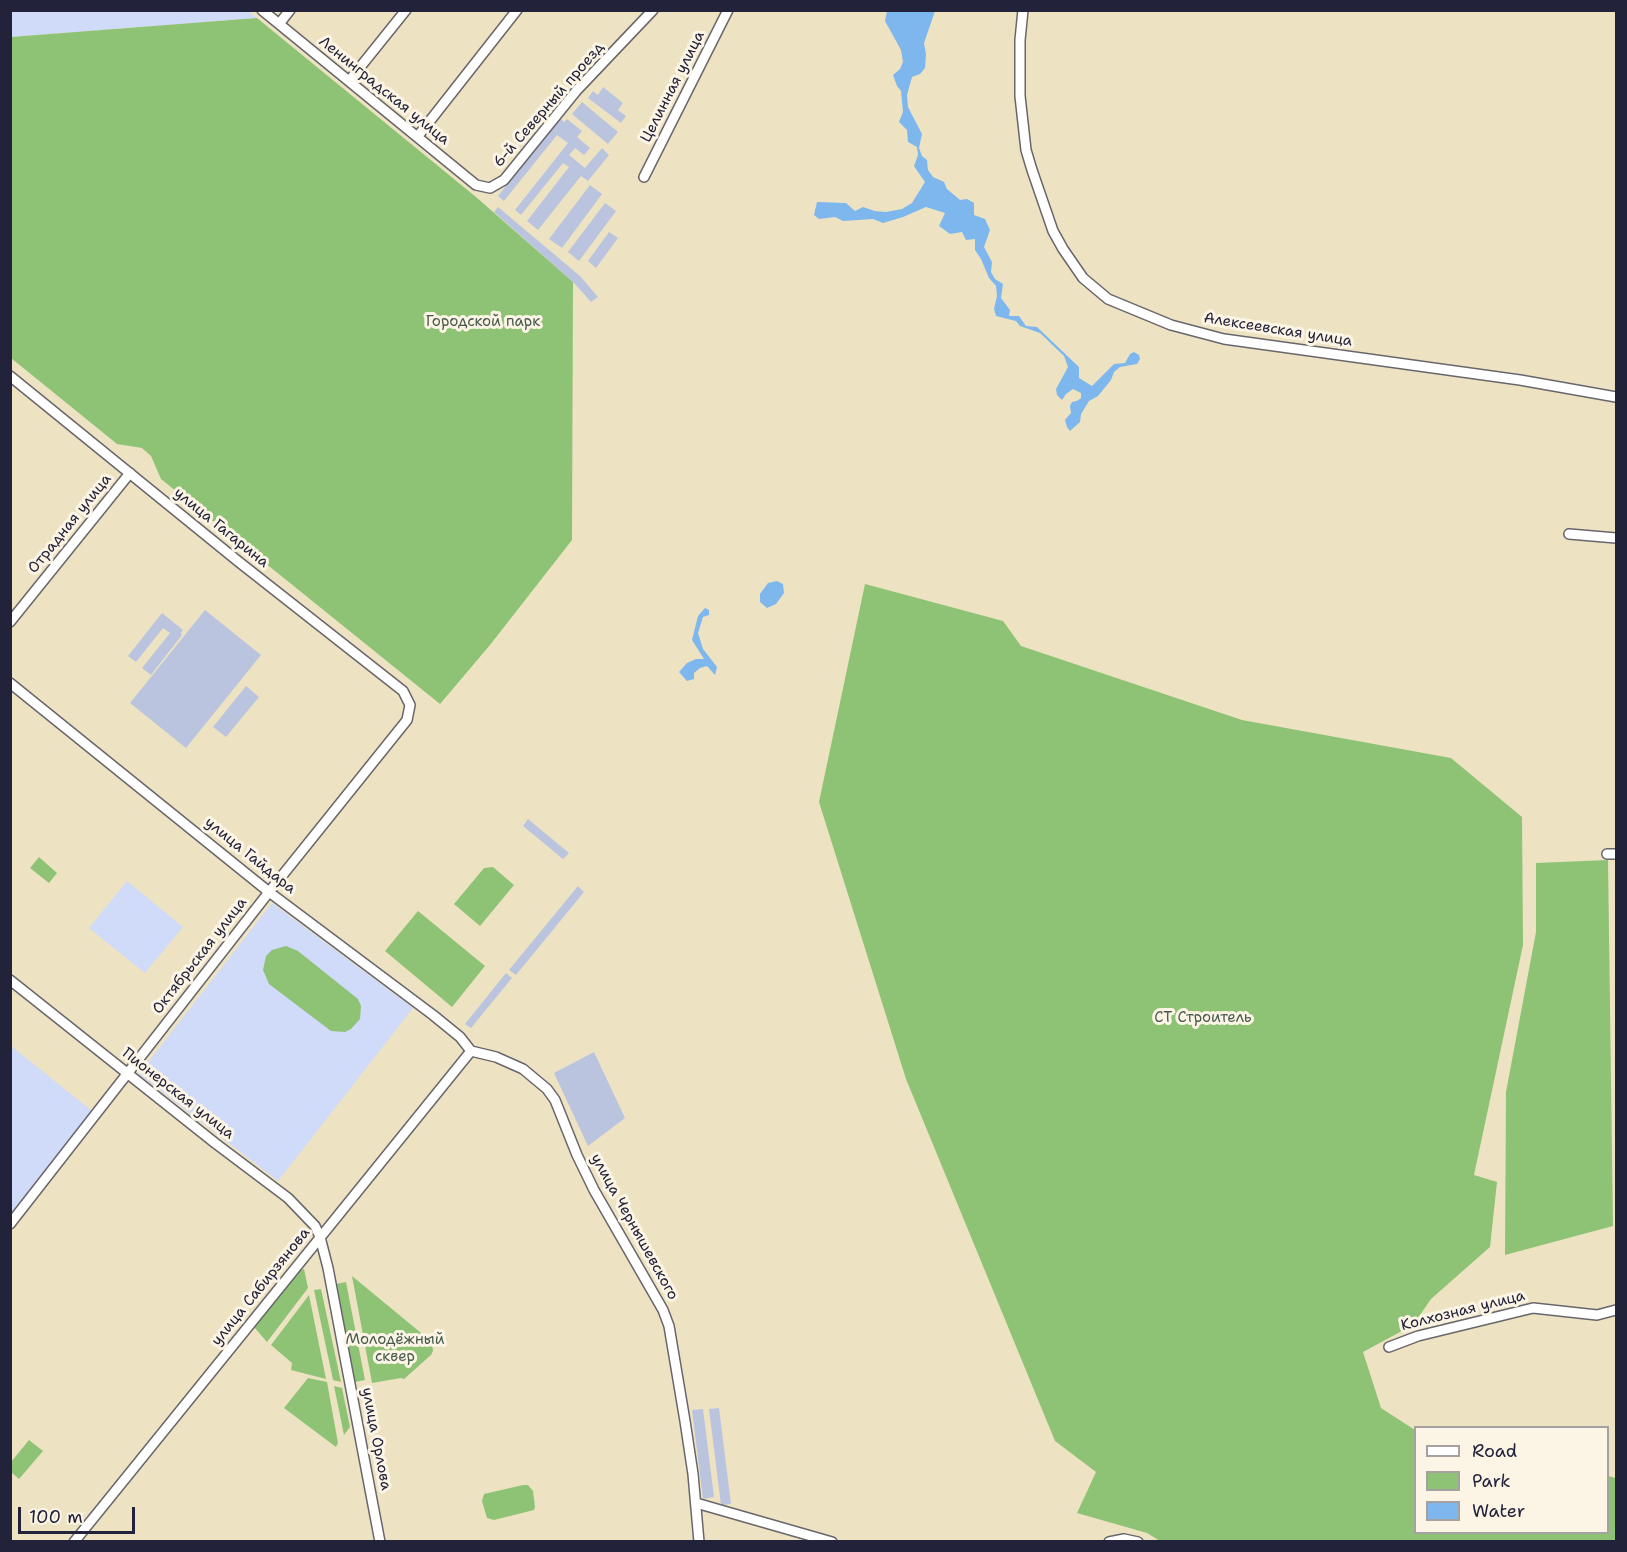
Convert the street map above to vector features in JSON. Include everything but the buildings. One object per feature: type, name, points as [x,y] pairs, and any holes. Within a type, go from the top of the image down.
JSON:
[{"type":"street","name":"Ленинградская улица","points":[[262,10],[476,185],[490,189]]},
{"type":"street","points":[[279,24],[290,10]]},
{"type":"street","points":[[349,81],[406,10]]},
{"type":"street","points":[[418,136],[517,10]]},
{"type":"street","name":"6-й Северный проезд","points":[[490,189],[504,180],[577,90],[653,10]]},
{"type":"street","name":"Целинная улица","points":[[644,177],[728,10]]},
{"type":"street","name":"Алексеевская улица","points":[[1023,10],[1020,40],[1020,96],[1026,150],[1053,231],[1083,278],[1108,299],[1171,325],[1224,339],[1520,380],[1617,397]]},
{"type":"street","name":"улица Гагарина","points":[[10,376],[403,692],[410,705]]},
{"type":"street","name":"Отрадная улица","points":[[10,622],[130,472]]},
{"type":"street","points":[[1569,534],[1617,538]]},
{"type":"street","name":"улица Гайдара","points":[[10,683],[269,892],[434,1016],[460,1037],[471,1051]]},
{"type":"street","name":"Октябрьская улица","points":[[10,1224],[269,892],[407,720],[410,705]]},
{"type":"street","name":"Пионерская улица","points":[[10,980],[288,1198],[315,1226],[321,1237]]},
{"type":"street","name":"улица Сабирзянова","points":[[74,1542],[471,1051]]},
{"type":"street","name":"улица Чернышевского","points":[[471,1051],[496,1057],[522,1069],[547,1089],[555,1100],[594,1190],[657,1298],[670,1333],[696,1503],[699,1542]]},
{"type":"street","name":"улица Орлова","points":[[321,1237],[380,1542]]},
{"type":"street","name":"Колхозная улица","points":[[1389,1347],[1418,1336],[1533,1308],[1597,1315],[1617,1310]]},
{"type":"street","points":[[696,1503],[832,1542]]},
{"type":"street","points":[[1109,1542],[1124,1539],[1138,1542]]},
{"type":"shaded area","points":[[247,10],[257,18],[11,37],[11,11]]},
{"type":"shaded area","points":[[603,87],[623,103],[618,110],[626,116],[621,123],[588,98],[593,91],[598,95]]},
{"type":"shaded area","points":[[582,102],[618,132],[608,144],[572,114]]},
{"type":"shaded area","points":[[560,118],[564,122],[567,119],[582,131],[577,137],[590,148],[584,155],[575,148],[569,155],[585,168],[602,148],[609,155],[588,181],[581,176],[538,230],[527,221],[569,167],[563,163],[521,215],[515,210],[568,143],[557,135],[504,201],[498,196]]},
{"type":"shaded area","points":[[590,185],[602,194],[562,248],[549,239]]},
{"type":"shaded area","points":[[605,203],[616,211],[579,261],[568,252]]},
{"type":"shaded area","points":[[498,207],[580,276],[598,297],[591,302],[573,282],[494,212]]},
{"type":"shaded area","points":[[609,232],[618,238],[596,268],[588,261]]},
{"type":"shaded area","points":[[205,610],[261,655],[186,748],[130,703]]},
{"type":"shaded area","points":[[162,613],[183,630],[182,635],[151,675],[142,668],[170,633],[163,628],[136,662],[128,656]]},
{"type":"shaded area","points":[[246,686],[259,697],[226,737],[213,727]]},
{"type":"shaded area","points":[[528,819],[569,853],[563,859],[523,826]]},
{"type":"shaded area","points":[[127,881],[183,927],[145,973],[89,928]]},
{"type":"shaded area","points":[[578,886],[584,892],[516,975],[509,970]]},
{"type":"shaded area","points":[[272,903],[413,1008],[278,1181],[139,1074]]},
{"type":"shaded area","points":[[506,973],[512,978],[471,1028],[465,1024]]},
{"type":"shaded area","points":[[11,1046],[92,1111],[11,1213]]},
{"type":"shaded area","points":[[594,1052],[625,1118],[588,1146],[554,1073]]},
{"type":"shaded area","points":[[719,1408],[731,1504],[721,1505],[709,1409]]},
{"type":"shaded area","points":[[703,1409],[714,1497],[703,1499],[692,1410]]},
{"type":"green space","name":"Городской парк","points":[[257,18],[476,197],[573,282],[572,540],[490,645],[440,704],[161,479],[151,456],[142,448],[117,444],[11,358],[11,37]]},
{"type":"green space","name":"СТ Строитель","points":[[865,584],[1003,621],[1021,646],[1242,720],[1451,758],[1522,817],[1523,945],[1474,1175],[1497,1182],[1490,1247],[1431,1299],[1413,1325],[1363,1352],[1381,1408],[1414,1429],[1414,1534],[1609,1534],[1609,1476],[1616,1478],[1616,1541],[1160,1541],[1147,1533],[1077,1513],[1096,1472],[1055,1441],[906,1079],[819,802]]},
{"type":"green space","points":[[39,857],[57,873],[49,883],[30,868]]},
{"type":"green space","points":[[1608,860],[1613,1226],[1505,1255],[1506,1092],[1536,932],[1536,863]]},
{"type":"green space","points":[[493,867],[514,885],[480,926],[454,904],[484,868]]},
{"type":"green space","points":[[418,911],[485,966],[452,1007],[385,951]]},
{"type":"green space","points":[[286,946],[298,951],[358,999],[361,1006],[360,1019],[351,1029],[345,1032],[331,1031],[269,984],[263,970],[266,956],[272,950]]},
{"type":"green space","points":[[304,1269],[308,1288],[267,1342],[254,1327],[299,1271]]},
{"type":"green space","name":"Молодёжный сквер","points":[[352,1276],[432,1342],[431,1355],[404,1379],[372,1383]]},
{"type":"green space","points":[[346,1282],[365,1380],[355,1382],[336,1284]]},
{"type":"green space","points":[[321,1289],[341,1382],[333,1380],[314,1290]]},
{"type":"green space","points":[[309,1295],[326,1379],[291,1370],[292,1363],[271,1345]]},
{"type":"green space","points":[[308,1378],[327,1382],[338,1443],[336,1447],[284,1408]]},
{"type":"green space","points":[[334,1386],[342,1388],[350,1427],[344,1435]]},
{"type":"green space","points":[[29,1440],[43,1451],[19,1479],[11,1472],[11,1462]]},
{"type":"green space","points":[[528,1485],[533,1491],[534,1510],[494,1520],[487,1518],[482,1501],[484,1494]]},
{"type":"water","points":[[887,11],[935,11],[924,43],[925,68],[920,74],[912,77],[907,95],[908,107],[922,134],[919,148],[922,156],[927,160],[928,170],[933,177],[944,182],[947,189],[960,200],[967,199],[974,203],[974,215],[985,219],[990,230],[984,247],[992,262],[991,272],[995,279],[1003,284],[1001,298],[1010,310],[1009,316],[1019,316],[1026,326],[1037,327],[1079,367],[1079,378],[1092,386],[1114,364],[1125,363],[1130,354],[1134,352],[1139,355],[1140,359],[1137,364],[1120,367],[1114,372],[1111,380],[1098,396],[1089,401],[1081,414],[1080,422],[1070,431],[1065,420],[1071,413],[1072,402],[1081,398],[1081,393],[1073,389],[1062,400],[1057,395],[1056,389],[1068,367],[1064,356],[1040,333],[1020,326],[1016,321],[996,316],[994,309],[997,296],[996,286],[989,278],[975,250],[975,239],[966,240],[962,232],[950,234],[939,226],[945,213],[926,207],[883,223],[873,219],[843,221],[835,217],[819,219],[814,215],[817,202],[846,203],[855,211],[863,207],[886,212],[902,209],[912,203],[925,182],[914,166],[918,155],[917,147],[908,142],[907,130],[899,122],[903,112],[901,91],[893,75],[900,69],[903,62],[901,50],[885,21]]},
{"type":"water","points":[[777,581],[783,584],[784,593],[776,604],[767,608],[760,602],[760,594],[768,583]]},
{"type":"water","points":[[705,608],[709,610],[709,615],[703,617],[698,633],[703,649],[717,667],[715,675],[707,666],[694,673],[694,679],[687,681],[679,672],[687,663],[696,659],[704,659],[692,640],[698,616]]}]
